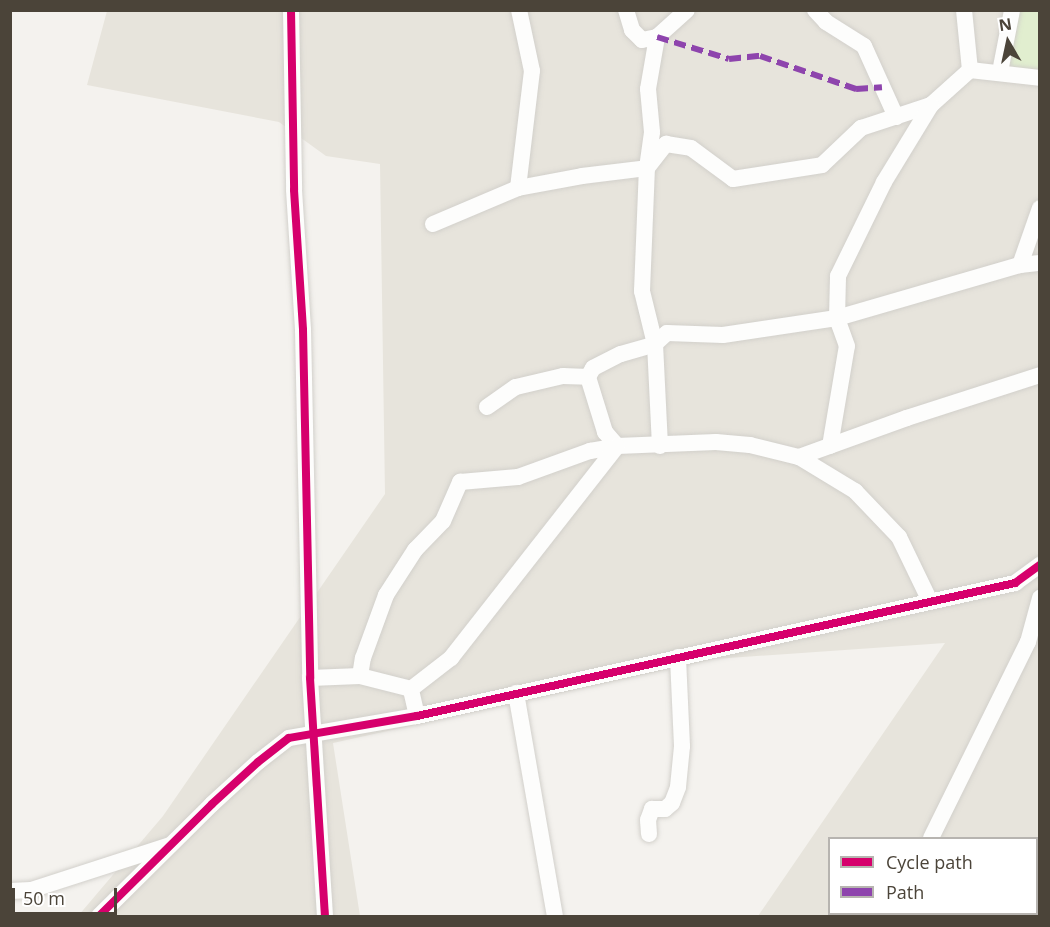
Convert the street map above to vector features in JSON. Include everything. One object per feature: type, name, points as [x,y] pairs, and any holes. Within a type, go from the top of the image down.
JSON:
[{"type":"street","points":[[291,10],[294,190],[303,330],[310,678],[325,916]]},
{"type":"street","points":[[518,188],[531,71],[519,10]]},
{"type":"street","points":[[626,10],[632,30],[642,40],[657,37],[687,10]]},
{"type":"street","points":[[815,10],[826,22],[864,46],[896,117]]},
{"type":"street","points":[[964,10],[970,70]]},
{"type":"street","points":[[1000,72],[1012,10]]},
{"type":"street","points":[[657,37],[648,89],[652,132],[647,168],[642,291],[655,344],[660,446]]},
{"type":"street","points":[[830,446],[847,346],[837,318],[838,276],[884,182],[931,105],[970,70],[1040,78]]},
{"type":"street","points":[[433,224],[518,188],[582,176],[647,168],[666,144],[691,148],[732,179],[822,165],[861,128],[931,105]]},
{"type":"street","points":[[1020,265],[1040,207]]},
{"type":"street","points":[[616,446],[605,432],[588,377],[593,368],[621,354],[655,344],[667,333],[723,335],[837,318],[1020,265],[1040,263]]},
{"type":"street","points":[[799,457],[1040,375]]},
{"type":"street","points":[[487,407],[516,387],[563,376],[588,377]]},
{"type":"street","points":[[360,676],[363,658],[386,595],[415,550],[443,521],[460,482],[518,477],[590,451],[616,446],[716,442],[750,445],[799,457],[855,491],[899,537],[930,601]]},
{"type":"street","points":[[411,688],[451,658],[616,446]]},
{"type":"street","points":[[99,916],[258,762],[289,738],[417,716],[1015,583],[1040,565]]},
{"type":"street","points":[[931,837],[1028,642],[1040,598]]},
{"type":"street","points":[[649,834],[648,820],[652,809],[665,809],[672,803],[678,787],[682,746],[678,657]]},
{"type":"street","points":[[310,678],[360,676],[411,688]]},
{"type":"street","points":[[411,688],[417,716]]},
{"type":"street","points":[[516,693],[555,916]]},
{"type":"street","points":[[10,891],[31,890],[174,844]]},
{"type":"shaded area","points":[[107,11],[1039,11],[1039,916],[758,916],[945,643],[714,659],[333,743],[360,916],[78,916],[163,816],[385,494],[380,164],[326,156],[279,122],[87,85]]},
{"type":"green space","points":[[1019,11],[1039,11],[1039,70],[1009,67]]},
{"type":"marked path","points":[[657,37],[729,59],[760,56],[856,89],[882,87]]},
{"type":"cycle path","points":[[291,10],[294,190],[303,330],[310,678],[325,916]]},
{"type":"cycle path","points":[[99,916],[212,804],[258,762],[289,738],[417,716],[1015,583],[1040,565]]}]
